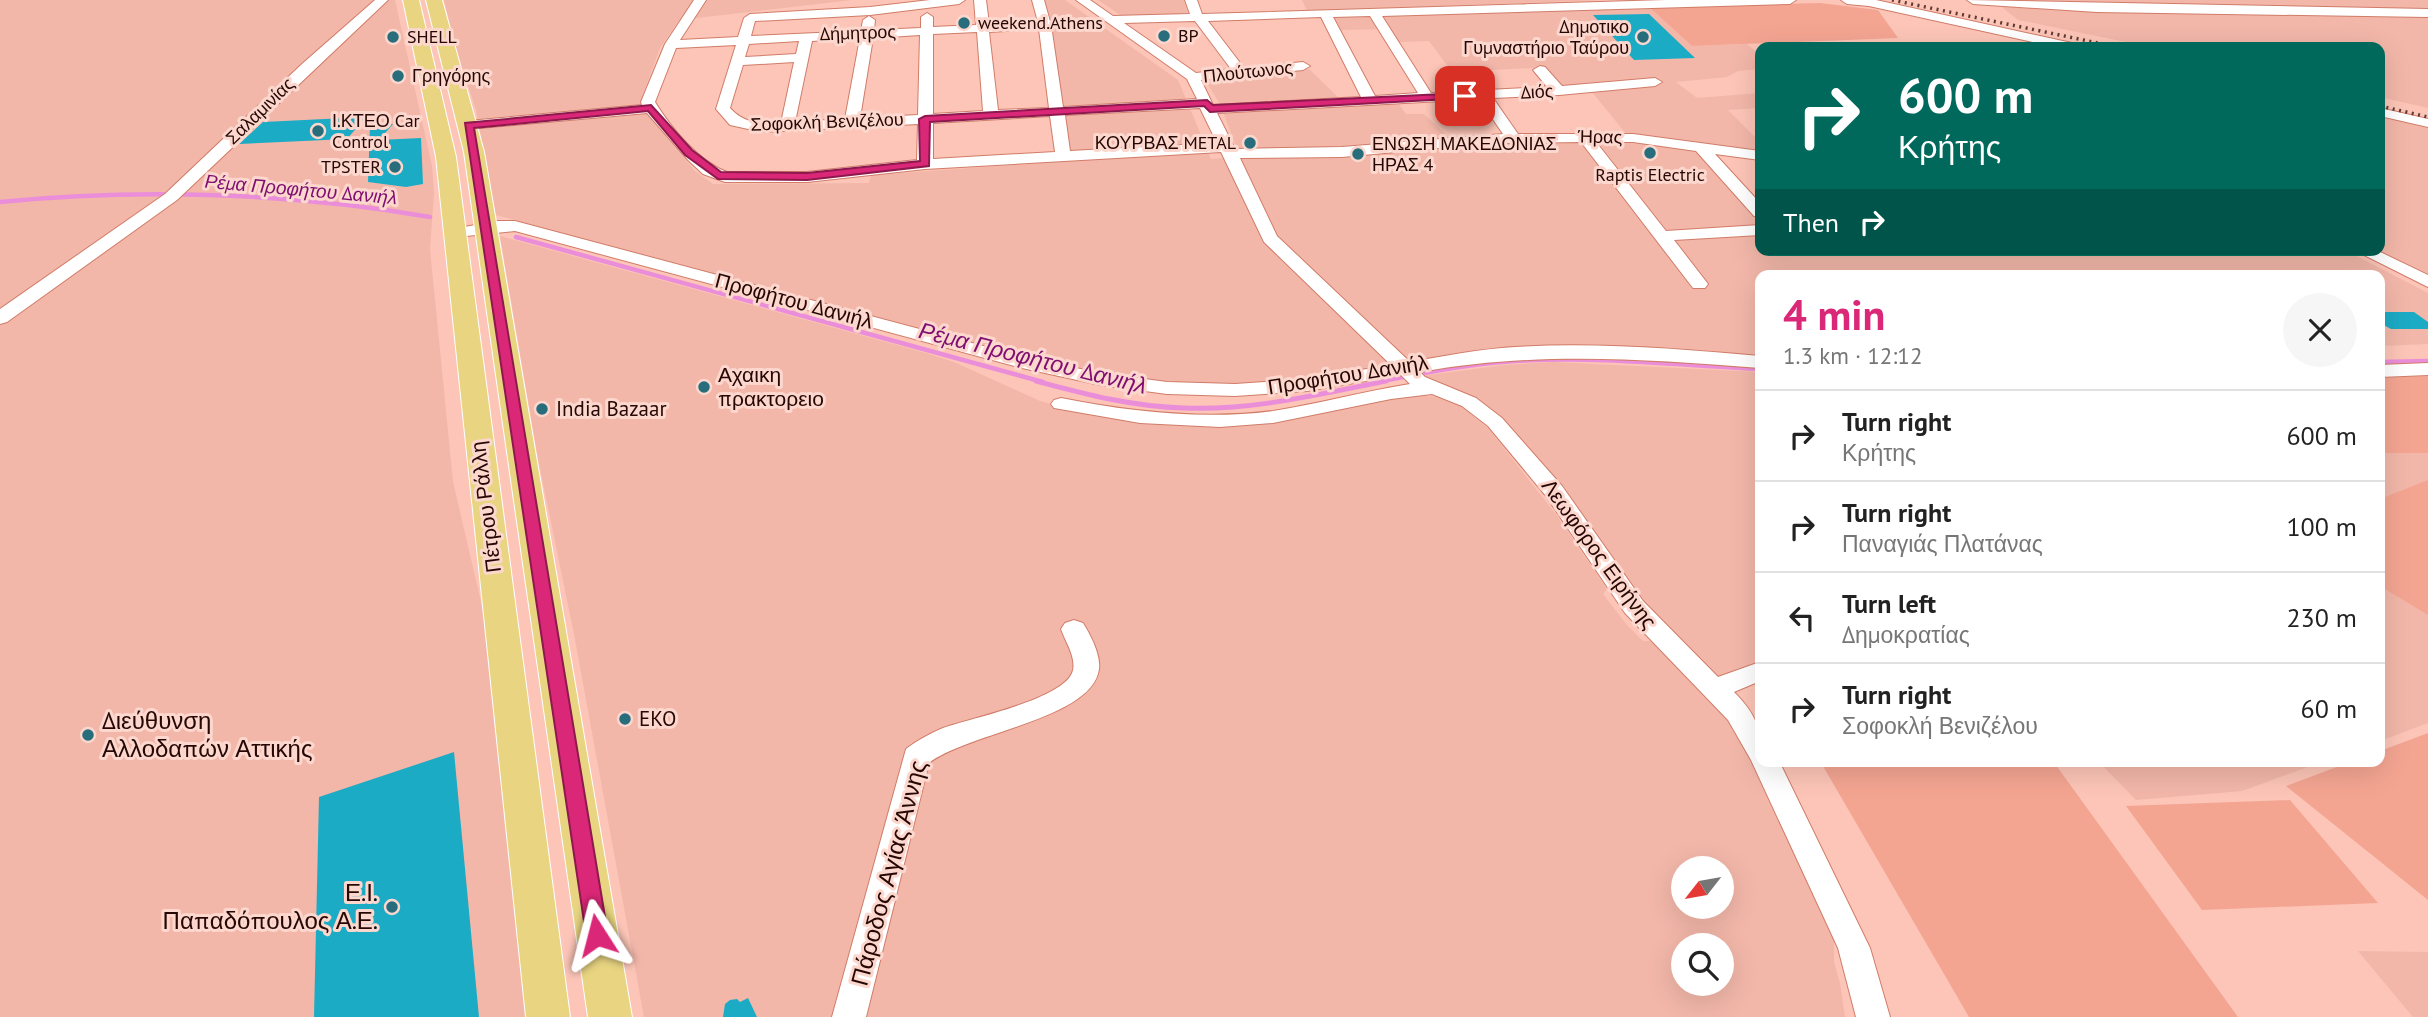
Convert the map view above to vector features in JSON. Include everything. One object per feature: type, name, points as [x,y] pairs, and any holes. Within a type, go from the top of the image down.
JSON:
[{"type":"main road","name":"Πέτρου Ράλλη","points":[[411,0],[440,122],[548,1017]]},
{"type":"main road","name":"Πέτρου Ράλλη","points":[[434,0],[468,125],[610,1017]]},
{"type":"street","name":"Σαλαμινίας","points":[[0,318],[175,194],[307,66],[382,0]]},
{"type":"street","points":[[468,125],[651,108],[648,102],[650,92],[671,44],[700,0]]},
{"type":"street","points":[[741,125],[728,117],[723,109],[750,18],[872,5],[959,0]]},
{"type":"street","points":[[980,0],[985,27],[991,115]]},
{"type":"street","points":[[1038,0],[1045,24],[1063,156]]},
{"type":"street","name":"Λεωφόρος Ειρήνης","points":[[1082,0],[1193,77],[1270,238],[1415,377],[1469,402],[1495,422],[1554,491],[1648,624],[1741,718],[1755,743]]},
{"type":"street","points":[[1191,0],[1197,17],[1241,73]]},
{"type":"street","points":[[1110,20],[1636,2],[1790,0]]},
{"type":"street","points":[[1847,0],[2046,42]]},
{"type":"street","points":[[1876,4],[1900,0]]},
{"type":"street","points":[[1973,0],[2097,8],[2428,13]]},
{"type":"street","points":[[2228,0],[2250,12]]},
{"type":"street","points":[[925,164],[928,30],[926,4]]},
{"type":"street","points":[[852,123],[872,5]]},
{"type":"street","points":[[1374,12],[1427,97]]},
{"type":"street","points":[[1325,13],[1370,100]]},
{"type":"street","name":"Δήμητρος","points":[[671,44],[1045,24]]},
{"type":"street","points":[[788,127],[807,35]]},
{"type":"street","points":[[736,61],[802,58]]},
{"type":"street","name":"Πλούτωνος","points":[[1193,77],[1303,66]]},
{"type":"street","points":[[1540,70],[1559,90]]},
{"type":"street","points":[[1465,73],[1513,138]]},
{"type":"street","name":"Διός","points":[[1208,106],[1559,90],[1654,82]]},
{"type":"street","name":"Σοφοκλή Βενιζέλου","points":[[741,125],[754,128],[788,127],[1208,106]]},
{"type":"street","name":"Ήρας","points":[[651,108],[693,157],[709,171],[725,177],[821,176],[925,164],[1063,156],[1228,150],[1342,152],[1513,138],[1633,138],[1755,154]]},
{"type":"street","points":[[2385,113],[2428,123]]},
{"type":"street","points":[[1585,137],[1699,284]]},
{"type":"street","points":[[1700,146],[1755,207]]},
{"type":"street","points":[[1741,192],[1755,191]]},
{"type":"street","name":"Προφήτου Δανιήλ","points":[[453,234],[515,226],[1006,358],[1119,384],[1188,391],[1250,390],[1334,381],[1415,377],[1481,356],[1569,351],[1755,362]]},
{"type":"street","points":[[1662,236],[1755,230]]},
{"type":"street","points":[[2374,256],[2428,282]]},
{"type":"street","points":[[2385,371],[2428,369]]},
{"type":"street","points":[[1061,404],[1139,417],[1242,420],[1275,416],[1415,377]]},
{"type":"street","name":"Πάροδος Αγίας Άννης","points":[[849,1017],[916,757],[933,743],[1045,706],[1073,691],[1083,680],[1086,669],[1074,629]]},
{"type":"street","points":[[1714,689],[1755,673]]},
{"type":"street","points":[[1768,767],[1854,948],[1864,976],[1873,1017]]},
{"type":"shaded area","points":[[0,0],[395,0],[432,166],[434,193],[430,249],[453,482],[493,653],[534,1017],[0,1017]]},
{"type":"shaded area","points":[[444,0],[852,0],[679,20],[660,48],[639,105],[695,171],[713,184],[869,183],[871,175],[1071,161],[1042,0],[1065,0],[1178,80],[1211,159],[1329,150],[1237,149],[1220,104],[1205,80],[1309,69],[1345,104],[1398,103],[1406,114],[1424,114],[1456,144],[1521,140],[1619,140],[1703,150],[1755,208],[1755,256],[2357,256],[2384,270],[1755,270],[1755,358],[1610,349],[1468,353],[1330,378],[1219,388],[1110,379],[496,215],[476,110],[456,49]]},
{"type":"shaded area","points":[[1098,0],[1184,0],[1188,14],[1122,16]]},
{"type":"shaded area","points":[[1302,0],[1601,0],[1307,11]]},
{"type":"shaded area","points":[[1993,0],[2428,0],[2428,108],[2385,98],[2385,42],[2126,42],[2018,20]]},
{"type":"shaded area","points":[[1820,3],[1878,10],[1898,38],[1692,46],[1649,7]]},
{"type":"shaded area","points":[[1649,7],[1692,46],[1747,44],[1755,51],[1755,69],[1738,71],[1727,77],[1676,82],[1697,98],[1755,93],[1755,108],[1728,110],[1755,137],[1755,150],[1627,135],[1592,92],[1556,94],[1533,68],[1452,72],[1429,41],[1398,42],[1389,29],[1341,30],[1333,15]]},
{"type":"shaded area","points":[[2385,118],[2428,128],[2428,278],[2383,256]]},
{"type":"shaded area","points":[[500,236],[926,353],[954,362],[1040,401],[1068,409],[1201,424],[1411,395],[1439,397],[1461,406],[1488,428],[1555,513],[1607,589],[1603,594],[1627,625],[1643,641],[1655,641],[1726,708],[1834,916],[1834,962],[1845,1017],[644,1017],[574,634],[538,459]]},
{"type":"shaded area","points":[[2385,271],[2428,293],[2428,344],[2385,346]]},
{"type":"shaded area","points":[[1553,362],[1755,372],[1755,666],[1737,669],[1716,680],[1677,647],[1477,400],[1422,376],[1504,365]]},
{"type":"shaded area","points":[[2428,374],[2428,723],[2385,739],[2385,472],[2385,376]]},
{"type":"shaded area","points":[[2428,376],[2428,453],[2385,453],[2385,378]]},
{"type":"shaded area","points":[[2428,480],[2428,615],[2385,589],[2385,497]]},
{"type":"shaded area","points":[[2428,733],[2428,900],[2286,786],[2337,767],[2385,767],[2385,749]]},
{"type":"shaded area","points":[[1823,767],[2057,767],[2238,1017],[1969,1017]]},
{"type":"shaded area","points":[[2104,767],[2308,767],[2242,791],[2136,800]]},
{"type":"shaded area","points":[[2290,800],[2378,903],[2202,910],[2126,806]]},
{"type":"shaded area","points":[[2358,951],[2428,952],[2428,1017],[2413,1017]]},
{"type":"building","name":"Δημοτικο Γυμναστήριο Ταύρου","points":[[1649,14],[1695,58],[1634,60],[1593,15]]},
{"type":"building","name":"Ι.ΚΤΕΟ Car Control","points":[[366,117],[347,139],[239,144],[263,122]]},
{"type":"building","name":"TPSTER","points":[[393,124],[379,140],[421,138],[423,184],[406,187],[368,182],[370,125]]},
{"type":"building","points":[[2385,312],[2414,312],[2428,322],[2428,329],[2391,329],[2385,326]]},
{"type":"building","name":"Ε.Ι. Παπαδόπουλος Α.Ε.","points":[[454,752],[479,1017],[314,1017],[319,797]]},
{"type":"building","points":[[748,998],[757,1017],[723,1017],[725,1004],[730,1000],[737,999],[740,1002]]},
{"type":"waterway","name":"Ρέμα Προφήτου Δανιήλ","points":[[0,202],[106,195],[215,195],[324,203],[430,217]]},
{"type":"waterway","name":"Ρέμα Προφήτου Δανιήλ","points":[[516,237],[1043,382]]},
{"type":"waterway","name":"Ρέμα Προφήτου Δανιήλ","points":[[1378,382],[1480,364],[1515,361],[1606,360],[1755,369]]},
{"type":"waterway","name":"Ρέμα Προφήτου Δανιήλ","points":[[2385,362],[2428,361]]},
{"type":"waterway","name":"Ρέμα Προφήτου Δανιήλ","points":[[1036,381],[1128,402],[1165,407],[1209,408],[1286,400],[1386,381]]},
{"type":"railway","points":[[1892,0],[2093,42]]},
{"type":"railway","points":[[2385,107],[2428,117]]},
{"type":"place","name":"weekend.Athens","points":[[964,23]]},
{"type":"place","name":"BP","points":[[1164,36]]},
{"type":"place","name":"SHELL","points":[[393,37]]},
{"type":"place","name":"Δημοτικο Γυμναστήριο Ταύρου","points":[[1643,37]]},
{"type":"place","name":"Γρηγόρης","points":[[398,76]]},
{"type":"place","name":"Ι.ΚΤΕΟ Car Control","points":[[318,131]]},
{"type":"place","name":"ΚΟΥΡΒΑΣ METAL","points":[[1250,143]]},
{"type":"place","name":"Raptis Electric","points":[[1650,153]]},
{"type":"place","name":"ΕΝΩΣΗ ΜΑΚΕΔΟΝΙΑΣ ΗΡΑΣ 4","points":[[1358,154]]},
{"type":"place","name":"TPSTER","points":[[395,167]]},
{"type":"place","name":"Αχαικη πρακτορειο","points":[[704,387]]},
{"type":"place","name":"India Bazaar","points":[[542,409]]},
{"type":"place","name":"EKO","points":[[625,719]]},
{"type":"place","name":"Διεύθυνση Αλλοδαπών Αττικής","points":[[88,735]]},
{"type":"place","name":"Ε.Ι. Παπαδόπουλος Α.Ε.","points":[[392,907]]},
{"type":"route","points":[[597,935],[468,125],[651,108],[689,153],[718,176],[807,177],[925,164],[925,119],[1207,103],[1210,108],[1465,96]]}]
